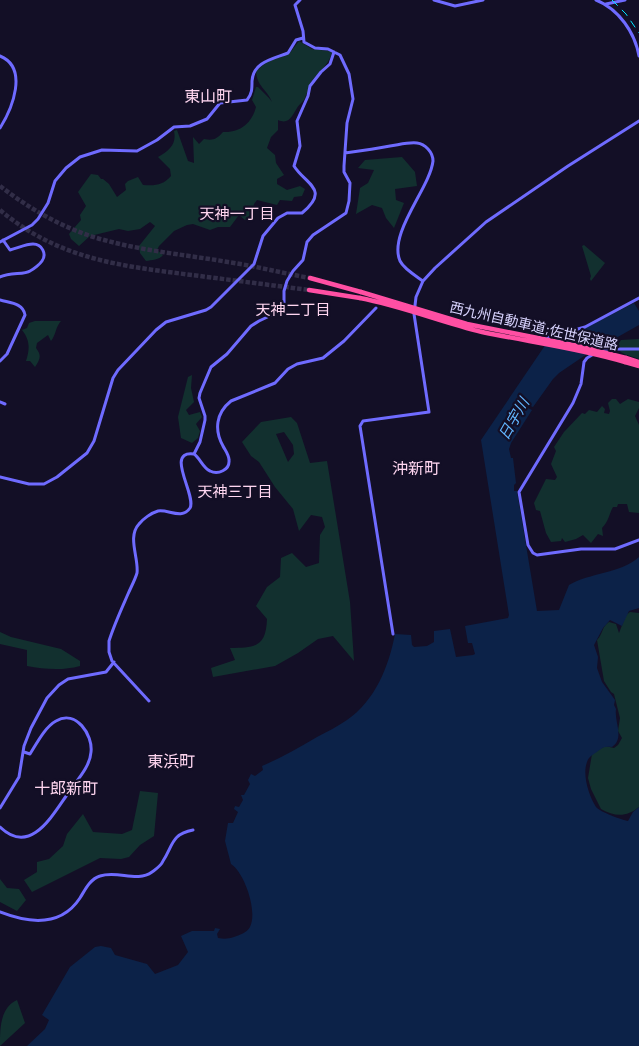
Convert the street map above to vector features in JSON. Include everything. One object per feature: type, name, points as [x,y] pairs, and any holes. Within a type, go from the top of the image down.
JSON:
[{"type":"highway","name":"西九州自動車道;佐世保道路","points":[[310,278],[468,328],[639,362]]},
{"type":"highway","name":"西九州自動車道;佐世保道路","points":[[309,290],[361,295]]},
{"type":"highway","name":"西九州自動車道;佐世保道路","points":[[626,360],[639,366]]},
{"type":"street","points":[[194,454],[200,442],[205,420],[199,398],[211,367],[227,354],[251,326],[259,320],[280,311],[284,304],[284,290],[287,281],[303,260],[307,242],[313,235],[346,213],[350,201],[350,184],[344,172],[344,153],[347,123],[353,104],[350,74],[340,55],[328,49],[307,45],[302,38],[303,31],[295,4],[300,0]]},
{"type":"street","points":[[434,0],[459,6],[483,0]]},
{"type":"street","points":[[596,0],[606,4],[633,34],[639,56]]},
{"type":"street","points":[[606,4],[625,0]]},
{"type":"street","points":[[0,277],[12,273],[28,272],[44,259],[42,248],[39,245],[32,244],[10,250],[2,241],[32,225],[38,219],[48,203],[55,181],[66,168],[80,157],[102,150],[137,151],[157,140],[174,127],[190,126],[207,119],[220,103],[247,100],[252,92],[253,74],[256,69],[269,59],[288,53],[296,40],[302,38]]},
{"type":"street","points":[[0,477],[29,484],[44,484],[57,477],[87,453],[94,442],[118,370],[166,322],[211,307],[254,264],[263,236],[278,218],[287,213],[302,213],[310,205],[315,194],[314,187],[294,166],[300,146],[297,121],[308,96],[310,86],[330,64],[334,52]]},
{"type":"street","points":[[0,56],[10,63],[16,71],[14,99],[0,128]]},
{"type":"street","points":[[393,634],[360,426],[363,422],[429,412],[414,314],[416,297],[423,281],[434,268],[486,222],[546,180],[639,121]]},
{"type":"street","points":[[344,153],[409,143],[422,144],[430,150],[432,156],[431,167],[408,215],[399,244],[398,254],[402,264],[423,281]]},
{"type":"street","points":[[533,339],[550,338],[586,327],[639,298]]},
{"type":"street","points":[[0,300],[20,305],[25,312],[17,334],[7,354],[0,362]]},
{"type":"street","points":[[194,454],[210,471],[218,472],[227,468],[229,458],[218,435],[217,426],[220,415],[226,405],[231,401],[275,383],[284,372],[293,366],[323,358],[344,341],[376,308]]},
{"type":"street","points":[[414,314],[547,342],[600,349],[639,349]]},
{"type":"street","points":[[600,349],[584,362],[581,384],[573,403],[520,492],[526,534],[530,549],[536,555],[581,549],[615,549],[639,540]]},
{"type":"street","points":[[0,402],[5,404]]},
{"type":"street","points":[[150,702],[114,662],[109,652],[110,641],[137,572],[135,530],[138,525],[156,512],[180,514],[189,510],[192,499],[181,469],[181,462],[184,456],[194,454]]},
{"type":"street","points":[[0,808],[19,777],[31,728],[47,698],[68,679],[106,672],[114,662]]},
{"type":"street","points":[[0,827],[9,834],[19,837],[25,837],[38,832],[49,820],[86,766],[91,753],[91,745],[84,728],[74,720],[64,718],[50,726],[30,754],[24,752]]},
{"type":"street","points":[[0,912],[28,921],[38,921],[60,916],[74,906],[89,884],[97,877],[116,874],[139,877],[147,875],[162,864],[174,839],[193,830]]},
{"type":"green space","points":[[299,41],[312,49],[332,53],[310,84],[305,99],[298,106],[292,117],[288,121],[278,120],[278,130],[271,137],[267,148],[275,155],[276,163],[284,175],[277,179],[277,184],[287,190],[300,186],[305,189],[302,196],[294,197],[292,201],[280,200],[277,205],[257,200],[252,213],[245,220],[239,215],[230,227],[218,227],[210,230],[193,224],[187,225],[174,231],[159,246],[157,250],[163,255],[153,260],[146,261],[140,253],[139,246],[155,226],[150,222],[140,229],[128,231],[119,229],[90,236],[79,246],[71,239],[69,234],[81,220],[80,215],[86,206],[78,192],[91,174],[98,175],[109,184],[117,197],[126,190],[125,184],[128,181],[138,177],[143,185],[162,183],[171,176],[170,169],[158,157],[171,147],[175,136],[174,131],[177,130],[188,161],[194,163],[193,137],[199,144],[204,139],[215,139],[223,132],[235,131],[244,126],[252,118],[256,107],[252,100],[256,87],[272,102],[258,81],[256,71],[267,62],[289,54]]},
{"type":"green space","points":[[402,157],[415,172],[417,186],[395,189],[396,200],[404,203],[394,228],[386,218],[382,208],[372,205],[356,214],[360,188],[368,183],[374,170],[358,168],[365,160]]},
{"type":"green space","points":[[584,245],[605,263],[591,281],[582,246]]},
{"type":"green space","points":[[35,321],[61,321],[51,341],[48,335],[37,343],[36,348],[40,358],[35,367],[30,361],[26,361],[28,352],[27,337],[22,330],[27,328],[29,323]]},
{"type":"green space","points":[[639,339],[639,359],[622,353],[618,348],[621,340]]},
{"type":"green space","points":[[192,375],[191,388],[194,402],[186,410],[189,415],[200,412],[202,417],[196,424],[200,431],[198,438],[192,443],[181,438],[178,417],[188,377]]},
{"type":"green space","points":[[612,399],[616,399],[620,404],[628,399],[639,402],[639,408],[635,416],[639,425],[639,513],[629,512],[627,504],[618,504],[617,507],[613,507],[608,520],[602,528],[603,536],[598,534],[591,543],[583,535],[565,542],[562,538],[561,541],[551,542],[546,533],[540,511],[536,510],[534,503],[546,479],[555,480],[557,477],[551,464],[556,451],[554,447],[564,432],[582,413],[585,414],[589,410],[597,412],[602,406],[605,409],[604,413],[609,414],[608,403]]},
{"type":"green space","points":[[291,417],[297,423],[310,463],[327,461],[350,602],[354,661],[333,636],[318,639],[275,666],[213,677],[211,668],[235,660],[230,648],[258,644],[264,635],[267,619],[256,606],[267,587],[280,577],[281,558],[292,553],[306,567],[319,563],[320,535],[325,527],[322,517],[311,515],[299,531],[293,509],[242,442],[261,422]],"holes":[[[284,432],[293,445],[294,454],[288,462],[276,434]]]},
{"type":"green space","points":[[630,612],[639,613],[639,807],[630,813],[616,815],[601,809],[588,778],[592,754],[605,746],[614,748],[622,738],[618,731],[620,718],[614,694],[604,681],[597,640],[609,622],[616,624],[619,633],[626,615]]},
{"type":"green space","points":[[0,632],[11,637],[61,649],[80,661],[80,666],[67,669],[53,669],[27,666],[27,650],[0,644]]},
{"type":"green space","points":[[140,791],[158,793],[154,836],[140,845],[129,857],[121,859],[100,858],[32,892],[24,880],[37,872],[37,862],[49,859],[63,846],[67,834],[83,814],[93,832],[122,834],[132,830]]},
{"type":"green space","points":[[0,879],[7,888],[19,889],[26,900],[17,911],[0,902]]},
{"type":"green space","points":[[17,1000],[25,1023],[0,1046],[4,1013]]},
{"type":"water","name":"日宇川","points":[[634,303],[639,311],[639,325],[584,356],[559,373],[533,407],[528,405],[526,407],[532,410],[509,449],[511,458],[513,458],[516,483],[514,491],[517,491],[537,611],[559,610],[569,585],[615,570],[639,557],[639,608],[629,611],[622,626],[610,620],[603,628],[594,645],[598,657],[597,668],[602,682],[615,700],[618,739],[612,747],[603,748],[590,757],[585,773],[589,791],[598,809],[611,816],[628,821],[633,812],[639,807],[639,1046],[27,1046],[45,1029],[49,1020],[42,1015],[70,967],[95,947],[111,948],[115,955],[147,964],[155,974],[178,965],[188,952],[181,936],[192,931],[214,931],[215,928],[220,929],[217,934],[218,938],[228,938],[240,935],[249,929],[252,920],[251,902],[241,875],[231,864],[225,841],[228,823],[233,823],[238,812],[234,809],[235,806],[239,807],[243,800],[241,795],[244,795],[250,784],[248,780],[251,774],[255,776],[263,770],[262,766],[290,753],[344,722],[357,712],[373,693],[385,670],[395,634],[411,635],[414,647],[427,646],[434,642],[434,631],[450,629],[456,657],[473,655],[475,654],[472,643],[468,643],[465,626],[508,618],[481,440],[548,341],[579,331]]},
{"type":"tunnel","points":[[0,186],[49,218],[90,236],[134,247],[310,278]]},
{"type":"tunnel","points":[[0,210],[44,240],[91,258],[140,268],[309,290]]},
{"type":"railway","points":[[612,0],[626,14],[639,33]]},
{"type":"district","name":"東山町","points":[[208,96]]},
{"type":"district","name":"天神一丁目","points":[[237,214]]},
{"type":"district","name":"天神二丁目","points":[[293,310]]},
{"type":"district","name":"沖新町","points":[[416,468]]},
{"type":"district","name":"天神三丁目","points":[[235,492]]},
{"type":"district","name":"東浜町","points":[[171,761]]},
{"type":"district","name":"十郎新町","points":[[66,788]]}]
